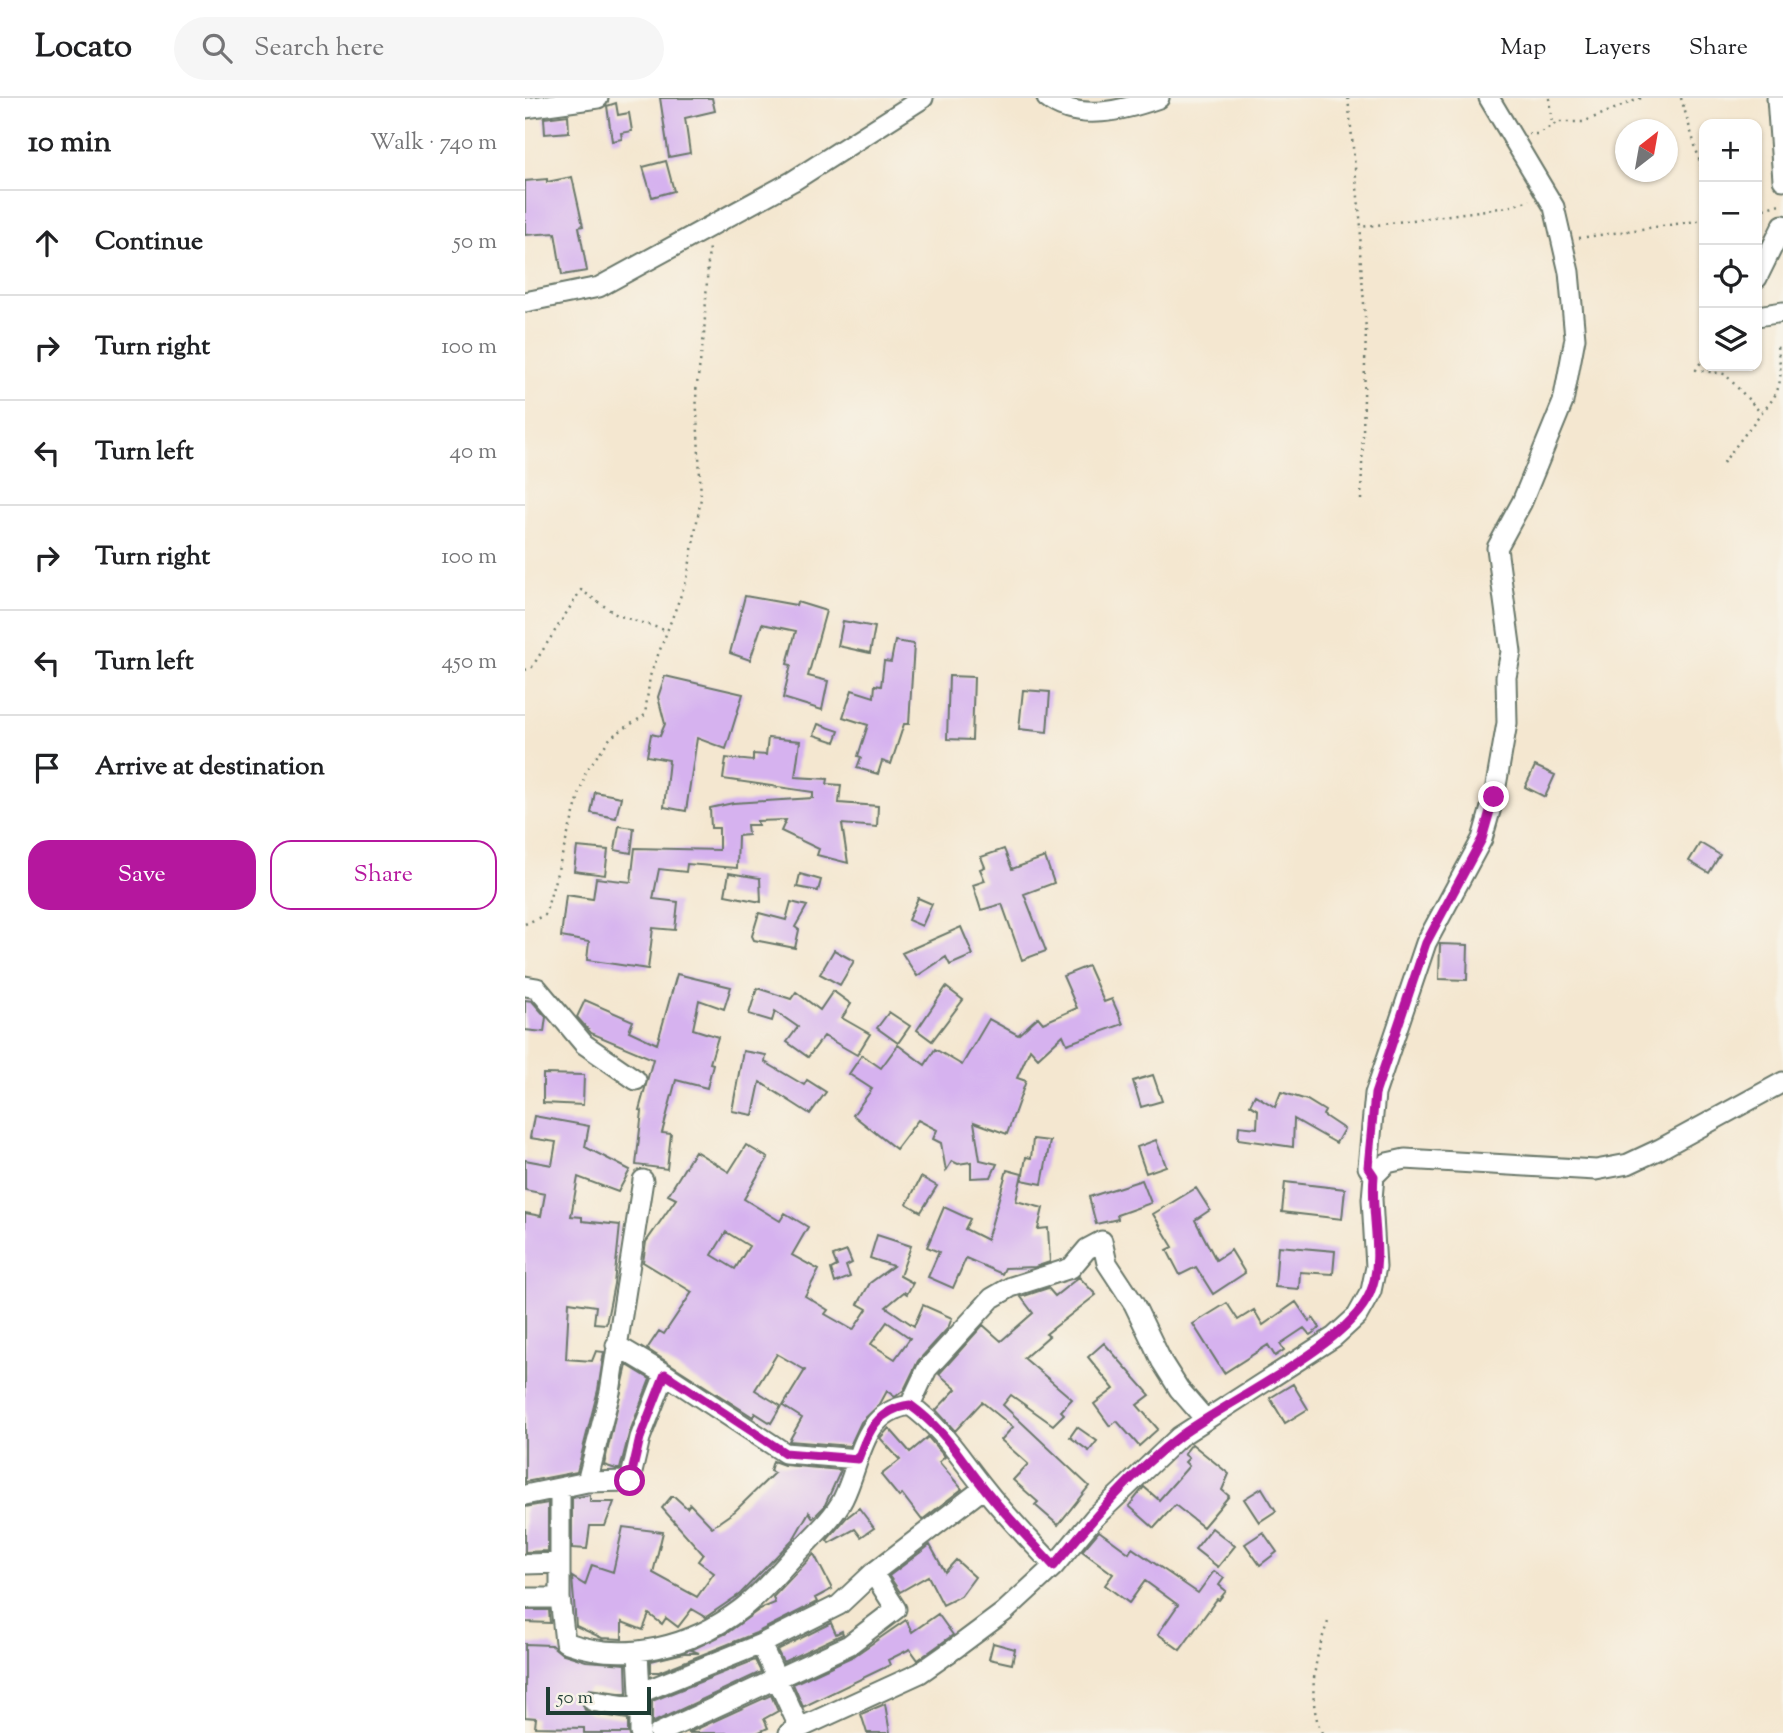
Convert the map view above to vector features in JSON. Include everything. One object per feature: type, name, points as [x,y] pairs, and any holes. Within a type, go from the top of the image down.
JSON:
[{"type":"street","points":[[525,108],[598,98]]},
{"type":"street","points":[[525,302],[599,287],[793,181],[923,98]]},
{"type":"street","points":[[1047,98],[1082,111],[1122,111],[1159,98]]},
{"type":"street","points":[[761,1644],[777,1677],[795,1731],[920,1673],[1004,1612],[1054,1566],[1129,1483],[1179,1437],[1334,1337],[1357,1317],[1371,1291],[1376,1266],[1372,1199],[1374,1176],[1368,1167],[1375,1094],[1426,943],[1482,839],[1494,797],[1507,723],[1506,677],[1511,652],[1497,548],[1522,502],[1563,402],[1575,338],[1569,272],[1554,207],[1489,98]]},
{"type":"street","points":[[1777,98],[1783,180]]},
{"type":"street","points":[[1762,268],[1783,225]]},
{"type":"street","points":[[1762,315],[1783,312]]},
{"type":"street","points":[[525,986],[537,988],[584,1044],[636,1080]]},
{"type":"street","points":[[1374,1176],[1387,1163],[1405,1159],[1555,1170],[1596,1170],[1628,1164],[1783,1082]]},
{"type":"street","points":[[587,1482],[610,1392],[643,1180]]},
{"type":"street","points":[[910,1405],[927,1369],[992,1298],[1011,1287],[1071,1268],[1087,1249],[1102,1241],[1107,1263],[1134,1304],[1162,1362],[1179,1389],[1205,1419]]},
{"type":"street","points":[[616,1345],[785,1453],[858,1459]]},
{"type":"street","points":[[525,1495],[587,1482],[630,1481],[640,1438],[665,1374]]},
{"type":"street","points":[[560,1488],[560,1598],[565,1642],[588,1650],[638,1652],[673,1646],[741,1608],[803,1547],[842,1500],[870,1429],[892,1408],[910,1405],[931,1420],[957,1449],[984,1488],[1054,1566]]},
{"type":"street","points":[[593,1701],[639,1700],[839,1605],[873,1573],[984,1488]]},
{"type":"street","points":[[525,1564],[560,1563]]},
{"type":"street","points":[[659,1733],[849,1646],[896,1609],[873,1573]]},
{"type":"street","points":[[525,1598],[560,1598]]},
{"type":"street","points":[[638,1652],[640,1733]]},
{"type":"path","points":[[1348,98],[1361,227],[1360,251],[1366,330],[1361,500]]},
{"type":"path","points":[[1549,98],[1552,125]]},
{"type":"path","points":[[1511,134],[1537,134],[1557,122],[1583,122],[1641,98]]},
{"type":"path","points":[[1681,98],[1699,159]]},
{"type":"path","points":[[1361,227],[1508,207],[1546,194]]},
{"type":"path","points":[[1762,209],[1783,203]]},
{"type":"path","points":[[1562,241],[1699,221]]},
{"type":"path","points":[[525,924],[545,915],[586,771],[611,737],[645,715],[650,676],[687,579],[701,498],[695,391],[704,335],[710,227]]},
{"type":"path","points":[[1723,463],[1761,413],[1776,399],[1782,372],[1777,346]]},
{"type":"path","points":[[1703,371],[1725,374],[1761,413]]},
{"type":"path","points":[[525,670],[532,667],[580,590],[617,615],[668,631]]},
{"type":"path","points":[[1322,1733],[1317,1721],[1314,1687],[1319,1645],[1328,1622]]},
{"type":"building","points":[[660,98],[712,98],[715,111],[685,118],[690,153],[669,157]]},
{"type":"building","points":[[616,103],[618,115],[629,113],[632,131],[621,133],[622,139],[612,141],[607,106]]},
{"type":"building","points":[[568,115],[569,132],[545,134],[544,118]]},
{"type":"building","points":[[666,161],[674,191],[652,197],[643,167]]},
{"type":"building","points":[[572,177],[583,226],[579,227],[587,271],[562,275],[555,233],[525,235],[525,181],[547,179],[547,182]]},
{"type":"building","points":[[745,596],[796,605],[797,602],[826,611],[808,676],[828,681],[822,710],[783,698],[791,665],[787,664],[796,631],[762,624],[750,660],[730,653]]},
{"type":"building","points":[[843,621],[875,627],[870,653],[838,646]]},
{"type":"building","points":[[895,641],[914,644],[909,724],[904,724],[891,764],[882,761],[878,774],[857,768],[868,725],[843,717],[852,690],[874,697],[875,685],[881,686],[884,661],[891,662]]},
{"type":"building","points":[[665,676],[743,694],[726,749],[697,738],[686,811],[664,807],[669,760],[647,756],[651,734],[660,736],[665,724],[658,697]]},
{"type":"building","points":[[949,676],[974,677],[972,740],[947,739]]},
{"type":"building","points":[[1023,690],[1050,692],[1047,732],[1019,729]]},
{"type":"building","points":[[818,724],[839,731],[835,742],[814,735]]},
{"type":"building","points":[[768,738],[800,741],[795,777],[828,779],[827,784],[841,785],[839,803],[878,806],[877,827],[842,824],[848,863],[817,855],[819,849],[781,831],[786,820],[757,821],[758,825],[747,825],[748,835],[738,836],[737,868],[687,864],[686,872],[659,869],[653,899],[678,902],[675,930],[653,928],[648,969],[587,960],[589,942],[561,937],[566,895],[593,899],[596,878],[631,882],[635,848],[719,850],[719,828],[711,828],[710,808],[733,803],[813,798],[813,792],[723,779],[726,758],[753,761],[753,754],[766,755]]},
{"type":"building","points":[[1535,766],[1555,775],[1545,797],[1525,787]]},
{"type":"building","points":[[595,792],[621,797],[616,818],[591,813]]},
{"type":"building","points":[[619,826],[634,828],[631,853],[615,850]]},
{"type":"building","points":[[1700,843],[1720,855],[1709,873],[1689,861]]},
{"type":"building","points":[[577,847],[608,850],[605,875],[574,871]]},
{"type":"building","points":[[1004,849],[1012,869],[1045,857],[1054,883],[1024,894],[1046,951],[1022,960],[1002,904],[981,910],[973,885],[985,881],[980,869],[985,867],[981,857]]},
{"type":"building","points":[[729,873],[760,878],[761,902],[725,895]]},
{"type":"building","points":[[800,874],[821,880],[818,891],[797,887]]},
{"type":"building","points":[[918,898],[932,904],[922,926],[908,920]]},
{"type":"building","points":[[791,902],[807,906],[795,927],[799,930],[795,948],[754,940],[752,936],[759,913],[786,920]]},
{"type":"building","points":[[961,927],[973,955],[950,965],[946,957],[917,976],[902,953]]},
{"type":"building","points":[[1440,944],[1468,945],[1467,980],[1439,979]]},
{"type":"building","points":[[834,950],[854,961],[840,985],[820,974]]},
{"type":"building","points":[[1088,966],[1104,1002],[1112,999],[1123,1024],[1067,1044],[1063,1035],[1038,1058],[1030,1049],[1017,1078],[1026,1081],[1007,1134],[974,1122],[980,1160],[997,1164],[991,1177],[971,1178],[971,1162],[958,1164],[952,1161],[946,1171],[941,1143],[933,1139],[937,1130],[918,1120],[896,1149],[853,1115],[872,1089],[849,1074],[862,1055],[881,1068],[898,1045],[925,1065],[935,1049],[962,1065],[989,1019],[1018,1035],[1038,1017],[1043,1023],[1077,1008],[1063,976]]},
{"type":"building","points":[[677,974],[731,987],[724,1009],[699,1000],[693,1029],[718,1037],[710,1063],[713,1064],[707,1088],[676,1080],[662,1133],[671,1134],[667,1169],[636,1165],[642,1111],[639,1110],[653,1059],[591,1033],[577,1017],[585,1000],[633,1021],[629,1031],[657,1044]]},
{"type":"building","points":[[946,987],[963,1000],[932,1041],[917,1030]]},
{"type":"building","points":[[757,988],[791,999],[796,992],[820,1010],[833,991],[851,1004],[842,1018],[870,1034],[857,1055],[824,1036],[808,1057],[787,1042],[798,1027],[775,1011],[772,1021],[749,1014]]},
{"type":"building","points":[[525,1000],[532,1001],[546,1017],[544,1032],[525,1030]]},
{"type":"building","points":[[889,1012],[910,1026],[898,1043],[877,1028]]},
{"type":"building","points":[[743,1051],[766,1055],[765,1062],[804,1085],[807,1080],[826,1092],[810,1114],[760,1082],[753,1115],[732,1111]]},
{"type":"building","points":[[543,1074],[584,1075],[583,1105],[543,1103]]},
{"type":"building","points":[[1153,1075],[1162,1101],[1141,1107],[1133,1081]]},
{"type":"building","points":[[1281,1092],[1307,1100],[1325,1111],[1323,1115],[1344,1129],[1336,1143],[1294,1119],[1293,1147],[1238,1139],[1239,1126],[1257,1128],[1258,1110],[1250,1105],[1255,1095],[1275,1107]]},
{"type":"building","points":[[534,1116],[589,1126],[585,1147],[630,1170],[618,1192],[578,1177],[571,1216],[582,1217],[582,1221],[620,1225],[614,1284],[606,1324],[594,1323],[596,1306],[569,1302],[566,1359],[592,1361],[596,1351],[604,1352],[598,1390],[577,1472],[525,1482],[525,1213],[541,1216],[545,1194],[525,1190],[525,1160],[552,1165],[556,1142],[530,1138]]},
{"type":"building","points":[[1033,1139],[1050,1141],[1042,1184],[1022,1180],[1026,1157],[1031,1158]]},
{"type":"building","points":[[1156,1140],[1166,1166],[1146,1173],[1137,1147]]},
{"type":"building","points":[[746,1145],[768,1158],[744,1199],[780,1221],[785,1213],[808,1227],[792,1255],[819,1270],[805,1296],[828,1310],[825,1314],[853,1330],[867,1309],[858,1304],[870,1283],[893,1266],[870,1258],[877,1235],[911,1246],[900,1276],[913,1283],[907,1294],[904,1292],[886,1307],[914,1326],[923,1305],[952,1318],[948,1328],[918,1361],[904,1390],[895,1397],[887,1391],[880,1404],[861,1422],[850,1446],[789,1441],[802,1418],[783,1406],[805,1370],[777,1354],[755,1390],[781,1406],[771,1423],[755,1413],[753,1417],[647,1349],[659,1331],[664,1334],[692,1292],[643,1262],[646,1242],[676,1199],[668,1195],[695,1151],[729,1172]],"holes":[[[726,1232],[749,1246],[735,1269],[712,1255]],[[887,1322],[910,1338],[895,1359],[871,1344]]]},
{"type":"building","points":[[1007,1170],[1022,1174],[1016,1201],[1043,1208],[1038,1229],[1048,1228],[1050,1262],[1035,1267],[1005,1268],[1002,1274],[966,1258],[953,1288],[928,1277],[939,1252],[927,1247],[944,1207],[970,1219],[965,1229],[987,1240]]},
{"type":"building","points":[[921,1177],[937,1186],[921,1212],[907,1204]]},
{"type":"building","points":[[1142,1180],[1151,1203],[1117,1215],[1118,1219],[1096,1224],[1089,1197]]},
{"type":"building","points":[[1285,1182],[1345,1189],[1342,1219],[1282,1212]]},
{"type":"building","points":[[1196,1188],[1210,1210],[1195,1220],[1216,1260],[1231,1250],[1245,1273],[1213,1294],[1196,1267],[1180,1275],[1167,1250],[1173,1247],[1153,1214]]},
{"type":"building","points":[[1278,1246],[1335,1251],[1333,1274],[1300,1272],[1299,1289],[1275,1287]]},
{"type":"building","points":[[847,1251],[852,1263],[846,1266],[850,1277],[835,1283],[831,1269],[837,1266],[833,1256]]},
{"type":"building","points":[[1079,1277],[1096,1295],[1046,1334],[1049,1336],[1024,1358],[1072,1399],[1061,1411],[1064,1414],[1053,1425],[1011,1395],[1003,1405],[1089,1486],[1058,1525],[1035,1505],[1038,1502],[1013,1480],[1028,1464],[1001,1440],[1013,1427],[982,1402],[955,1431],[936,1410],[956,1389],[939,1374],[983,1325],[1001,1341],[1033,1313],[1021,1297],[1048,1288],[1055,1296]]},
{"type":"building","points":[[1296,1302],[1309,1321],[1313,1318],[1320,1328],[1310,1335],[1304,1328],[1280,1344],[1284,1350],[1275,1356],[1268,1345],[1224,1373],[1193,1324],[1227,1303],[1238,1320],[1254,1310],[1263,1325]]},
{"type":"building","points":[[1104,1343],[1150,1395],[1137,1405],[1158,1429],[1139,1446],[1117,1421],[1110,1426],[1094,1404],[1114,1389],[1088,1357]]},
{"type":"building","points":[[627,1365],[650,1379],[629,1434],[620,1469],[616,1469],[604,1465]]},
{"type":"building","points":[[1293,1384],[1308,1409],[1285,1423],[1270,1398]]},
{"type":"building","points":[[1077,1427],[1097,1441],[1089,1451],[1070,1437]]},
{"type":"building","points":[[889,1428],[910,1452],[928,1437],[945,1457],[939,1462],[962,1489],[922,1520],[902,1494],[899,1497],[881,1475],[900,1460],[880,1438]]},
{"type":"building","points":[[1192,1444],[1229,1474],[1222,1490],[1229,1496],[1203,1527],[1175,1505],[1154,1528],[1129,1506],[1144,1487],[1159,1500],[1189,1466],[1185,1462],[1189,1458],[1184,1454]]},
{"type":"building","points":[[773,1461],[784,1465],[841,1470],[824,1507],[813,1518],[809,1512],[794,1538],[740,1594],[706,1617],[692,1609],[678,1627],[666,1618],[662,1624],[649,1614],[643,1630],[622,1622],[622,1639],[602,1638],[576,1626],[572,1577],[585,1585],[592,1565],[613,1572],[623,1527],[663,1532],[653,1573],[697,1597],[714,1573],[698,1561],[703,1554],[662,1508],[671,1497],[675,1497],[687,1508],[690,1504],[712,1527],[735,1511],[774,1473],[770,1471]]},
{"type":"building","points":[[1262,1488],[1276,1511],[1259,1522],[1244,1499]]},
{"type":"building","points":[[590,1495],[590,1502],[614,1502],[605,1526],[590,1526],[587,1549],[572,1548],[572,1498]]},
{"type":"building","points":[[548,1503],[548,1551],[525,1552],[525,1507]]},
{"type":"building","points":[[859,1508],[874,1528],[861,1537],[855,1529],[829,1543],[827,1540],[846,1518]]},
{"type":"building","points":[[1212,1528],[1235,1546],[1218,1567],[1195,1549]]},
{"type":"building","points":[[1099,1531],[1129,1553],[1132,1548],[1198,1593],[1214,1571],[1224,1578],[1219,1585],[1226,1591],[1217,1599],[1180,1650],[1158,1634],[1178,1605],[1145,1581],[1129,1603],[1105,1585],[1113,1574],[1082,1551]]},
{"type":"building","points":[[1263,1532],[1277,1552],[1260,1565],[1245,1544]]},
{"type":"building","points":[[930,1545],[945,1572],[956,1560],[975,1577],[961,1596],[943,1605],[928,1576],[900,1592],[889,1576]]},
{"type":"building","points":[[814,1554],[832,1589],[815,1598],[817,1602],[756,1633],[659,1672],[651,1672],[651,1661],[684,1653],[699,1653],[691,1650],[727,1633],[760,1609],[775,1603],[773,1597]]},
{"type":"building","points":[[525,1610],[549,1610],[550,1623],[525,1622]]},
{"type":"building","points":[[938,1614],[953,1635],[918,1660],[910,1649],[888,1660],[890,1665],[803,1707],[793,1684],[854,1656],[906,1620],[912,1632]]},
{"type":"building","points":[[831,1623],[836,1634],[842,1631],[843,1634],[783,1662],[777,1650]]},
{"type":"building","points":[[993,1643],[1015,1649],[1012,1664],[989,1659]]},
{"type":"building","points":[[525,1644],[551,1645],[561,1653],[586,1661],[626,1664],[627,1694],[589,1689],[581,1700],[585,1710],[590,1713],[628,1719],[628,1733],[584,1733],[584,1728],[535,1727],[536,1718],[525,1717]]},
{"type":"building","points":[[755,1660],[761,1672],[652,1723],[652,1701]]},
{"type":"building","points":[[771,1695],[778,1711],[764,1719],[768,1728],[757,1733],[688,1733]]},
{"type":"building","points":[[885,1704],[890,1733],[867,1733],[861,1714]]},
{"type":"route","points":[[630,1481],[640,1438],[665,1374],[785,1453],[858,1459],[870,1429],[892,1408],[910,1405],[931,1420],[957,1449],[984,1488],[1054,1566],[1094,1518],[1179,1437],[1334,1337],[1357,1317],[1371,1291],[1376,1266],[1372,1199],[1374,1176],[1368,1167],[1375,1094],[1426,943],[1482,839],[1494,797]]}]
